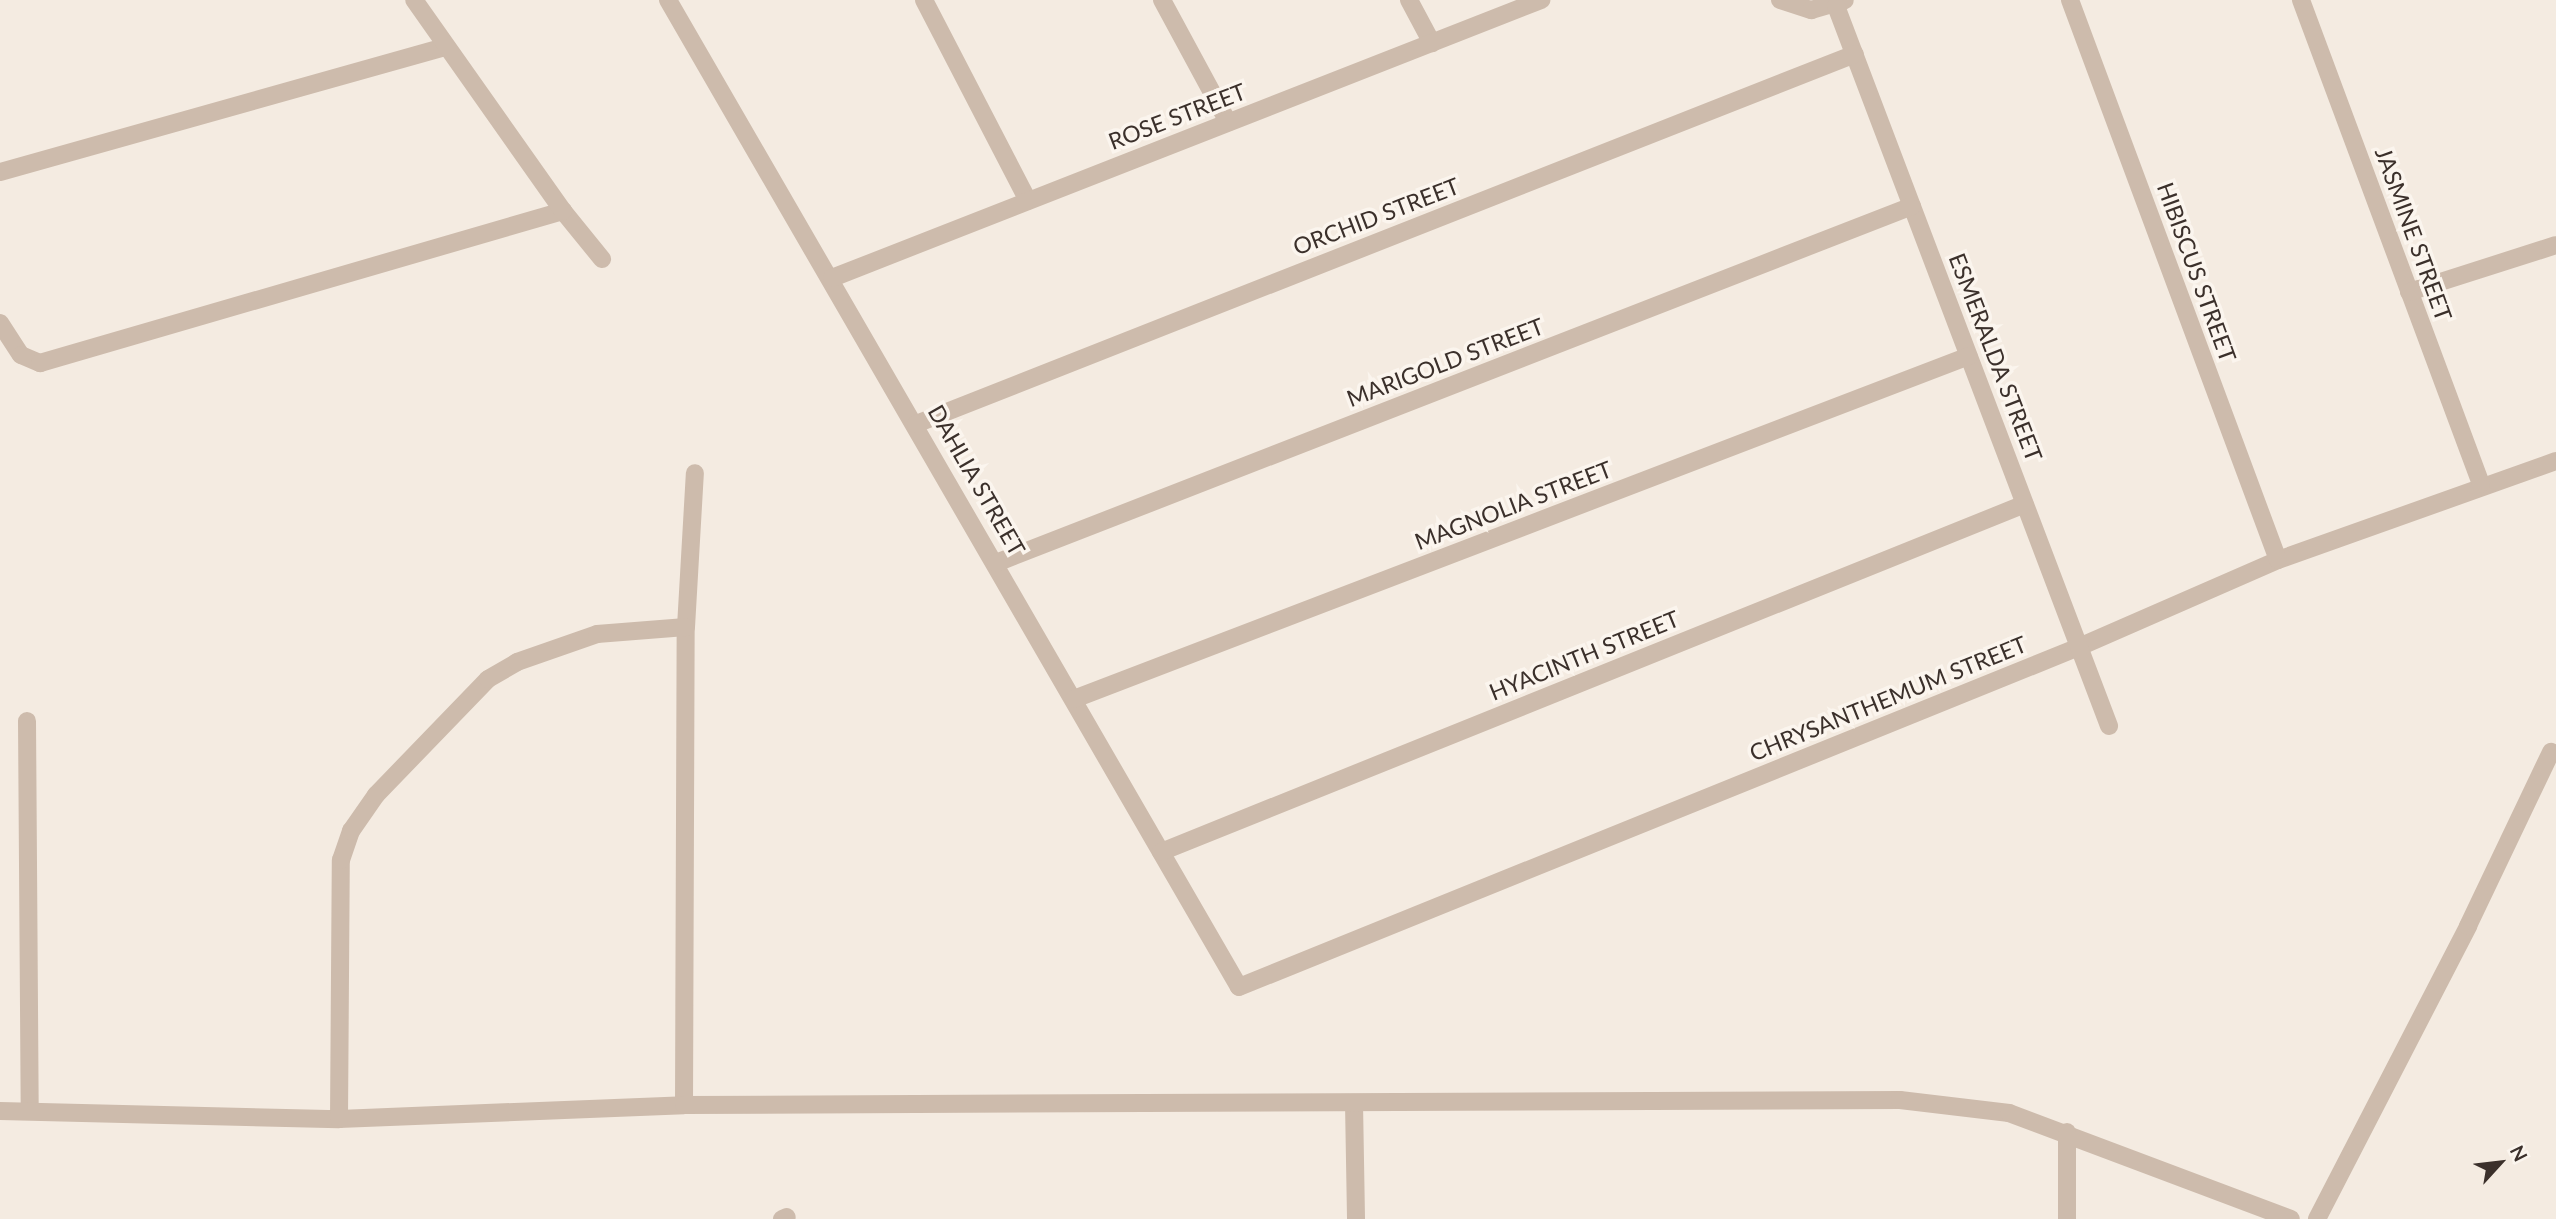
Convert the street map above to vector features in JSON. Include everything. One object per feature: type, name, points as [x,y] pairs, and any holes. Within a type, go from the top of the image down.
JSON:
[{"type":"street","points":[[414,0],[563,211],[602,259]]},
{"type":"street","name":"DAHLIA STREET","points":[[668,0],[832,278],[1239,987]]},
{"type":"street","points":[[924,0],[1028,201]]},
{"type":"street","points":[[1162,0],[1228,122]]},
{"type":"street","points":[[1409,0],[1432,43]]},
{"type":"street","name":"ROSE STREET","points":[[832,278],[1541,0]]},
{"type":"street","points":[[1780,0],[1811,10],[1841,3]]},
{"type":"street","name":"HIBISCUS STREET","points":[[2070,0],[2277,560]]},
{"type":"street","name":"JASMINE STREET","points":[[2301,0],[2481,484]]},
{"type":"street","name":"ESMERALDA STREET","points":[[1841,3],[1855,54],[2109,726]]},
{"type":"street","points":[[0,172],[446,47]]},
{"type":"street","name":"ORCHID STREET","points":[[916,424],[1855,54]]},
{"type":"street","name":"MARIGOLD STREET","points":[[996,563],[1912,206]]},
{"type":"street","points":[[0,323],[21,355],[40,363],[563,211]]},
{"type":"street","points":[[2409,292],[2556,245]]},
{"type":"street","name":"MAGNOLIA STREET","points":[[1074,699],[1969,356]]},
{"type":"street","name":"CHRYSANTHEMUM STREET","points":[[1239,987],[2079,647],[2277,560],[2481,484],[2556,461]]},
{"type":"street","points":[[684,1105],[686,628],[695,473]]},
{"type":"street","name":"HYACINTH STREET","points":[[1161,852],[2025,504]]},
{"type":"street","points":[[339,1119],[341,860],[351,831],[376,794],[488,679],[517,662],[597,634],[686,628]]},
{"type":"street","points":[[27,721],[30,1111]]},
{"type":"street","points":[[2317,1219],[2468,926],[2552,752]]},
{"type":"street","points":[[0,1111],[339,1119],[684,1105],[1900,1100],[2009,1113],[2067,1132],[2291,1219]]},
{"type":"street","points":[[1354,1103],[1356,1219]]},
{"type":"street","points":[[2067,1132],[2067,1219]]}]
